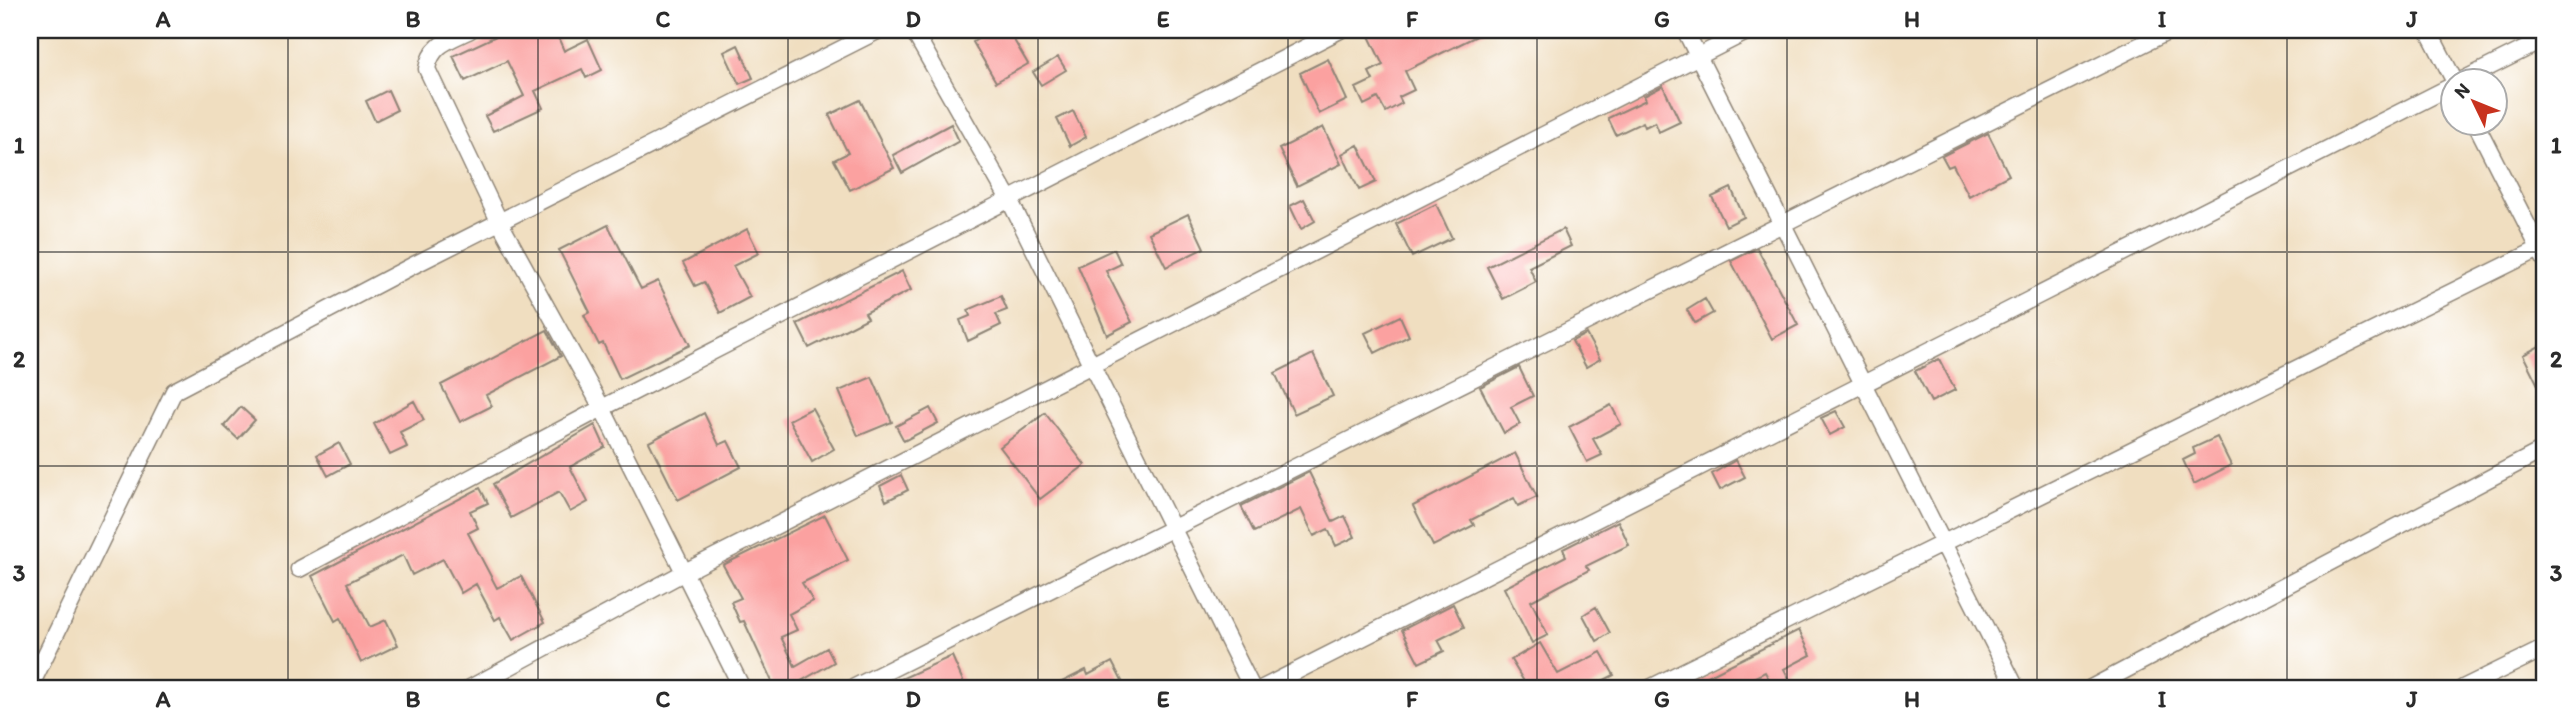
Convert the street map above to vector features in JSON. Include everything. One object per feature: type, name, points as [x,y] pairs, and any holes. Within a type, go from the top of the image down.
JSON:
[{"type":"street","points":[[470,30],[437,46],[429,56],[427,69],[500,223],[603,408],[742,688]]},
{"type":"street","points":[[30,687],[174,391],[879,30]]},
{"type":"street","points":[[913,30],[1010,201],[1252,688]]},
{"type":"street","points":[[299,569],[603,408],[1340,30]]},
{"type":"street","points":[[1685,30],[2016,688]]},
{"type":"street","points":[[470,688],[683,573],[1091,368],[1750,30]]},
{"type":"street","points":[[853,688],[2171,30]]},
{"type":"street","points":[[2428,30],[2447,66]]},
{"type":"street","points":[[2491,66],[2545,39]]},
{"type":"street","points":[[1263,688],[2438,93]]},
{"type":"street","points":[[1650,688],[2543,252],[2482,136]]},
{"type":"street","points":[[2091,688],[2545,449]]},
{"type":"street","points":[[2463,688],[2545,648]]},
{"type":"building","points":[[509,30],[555,30],[564,51],[588,39],[602,70],[586,78],[582,69],[535,91],[543,108],[493,131],[485,116],[524,96],[507,61],[465,81],[453,56]]},
{"type":"building","points":[[993,30],[1008,30],[1028,64],[996,82],[973,42]]},
{"type":"building","points":[[1378,30],[1489,30],[1405,71],[1414,90],[1399,97],[1402,103],[1386,112],[1378,98],[1364,105],[1356,88],[1373,80],[1369,72],[1383,65],[1368,34]]},
{"type":"building","points":[[738,45],[753,78],[739,84],[724,52]]},
{"type":"building","points":[[1058,57],[1066,70],[1041,85],[1033,72]]},
{"type":"building","points":[[1328,59],[1347,100],[1319,114],[1300,73]]},
{"type":"building","points":[[1663,86],[1680,122],[1659,132],[1655,122],[1645,127],[1643,122],[1616,135],[1608,118],[1646,100],[1644,96]]},
{"type":"building","points":[[388,90],[397,110],[375,121],[366,101]]},
{"type":"building","points":[[860,100],[894,168],[850,190],[834,160],[848,153],[829,115]]},
{"type":"building","points":[[1073,111],[1086,137],[1070,146],[1057,119]]},
{"type":"building","points":[[951,124],[959,141],[902,173],[893,155]]},
{"type":"building","points":[[1323,127],[1341,164],[1297,186],[1279,149]]},
{"type":"building","points":[[1988,133],[2009,175],[1969,196],[1953,165],[1948,167],[1942,156]]},
{"type":"building","points":[[1358,145],[1376,182],[1359,190],[1342,154]]},
{"type":"building","points":[[1731,188],[1744,217],[1726,226],[1712,197]]},
{"type":"building","points":[[1304,199],[1315,221],[1301,229],[1290,206]]},
{"type":"building","points":[[1436,204],[1452,238],[1412,257],[1396,224]]},
{"type":"building","points":[[1188,214],[1204,248],[1166,267],[1149,233]]},
{"type":"building","points":[[608,225],[641,289],[658,281],[690,345],[620,379],[603,343],[599,345],[584,315],[590,312],[559,250]]},
{"type":"building","points":[[747,229],[759,253],[733,266],[750,297],[720,313],[704,282],[695,286],[683,263]]},
{"type":"building","points":[[1563,229],[1571,246],[1529,267],[1536,282],[1503,299],[1487,267]]},
{"type":"building","points":[[1757,248],[1798,325],[1772,339],[1731,261]]},
{"type":"building","points":[[1114,249],[1121,264],[1106,271],[1132,322],[1107,335],[1078,266]]},
{"type":"building","points":[[902,271],[911,290],[865,313],[868,318],[809,348],[797,324]]},
{"type":"building","points":[[1001,296],[1007,310],[996,314],[1001,325],[968,341],[960,320],[970,316],[968,310]]},
{"type":"building","points":[[1705,299],[1713,313],[1695,323],[1687,310]]},
{"type":"building","points":[[1400,316],[1409,336],[1375,353],[1365,333]]},
{"type":"building","points":[[547,330],[561,356],[486,395],[492,406],[460,422],[441,385]]},
{"type":"building","points":[[1586,334],[1600,359],[1586,367],[1572,341]]},
{"type":"building","points":[[2545,343],[2545,399],[2523,355]]},
{"type":"building","points":[[1313,354],[1333,396],[1294,414],[1275,373]]},
{"type":"building","points":[[1939,359],[1955,390],[1931,402],[1915,371]]},
{"type":"building","points":[[1519,367],[1533,396],[1511,407],[1520,424],[1504,433],[1480,387]]},
{"type":"building","points":[[872,377],[892,422],[858,436],[839,391]]},
{"type":"building","points":[[414,401],[424,420],[400,432],[407,447],[390,455],[374,424]]},
{"type":"building","points":[[1611,405],[1621,424],[1593,439],[1602,455],[1587,462],[1569,427]]},
{"type":"building","points":[[241,407],[255,420],[238,439],[224,426]]},
{"type":"building","points":[[812,408],[834,449],[812,462],[789,420]]},
{"type":"building","points":[[930,408],[938,423],[904,441],[896,426]]},
{"type":"building","points":[[1836,411],[1845,427],[1830,435],[1821,418]]},
{"type":"building","points":[[704,413],[719,445],[728,441],[741,467],[678,500],[649,442]]},
{"type":"building","points":[[1045,413],[1085,465],[1040,499],[1000,447]]},
{"type":"building","points":[[595,425],[605,447],[570,467],[588,502],[570,512],[559,492],[511,518],[493,484]]},
{"type":"building","points":[[2217,437],[2231,465],[2194,484],[2183,460],[2195,454],[2193,448]]},
{"type":"building","points":[[339,443],[350,464],[328,476],[317,455]]},
{"type":"building","points":[[1515,453],[1537,497],[1518,506],[1514,498],[1471,520],[1474,525],[1433,546],[1413,506]]},
{"type":"building","points":[[1736,460],[1745,477],[1720,490],[1712,474]]},
{"type":"building","points":[[1309,472],[1333,522],[1345,516],[1355,537],[1336,546],[1328,529],[1314,536],[1301,509],[1254,532],[1241,506]]},
{"type":"building","points":[[901,475],[908,490],[886,501],[880,486]]},
{"type":"building","points":[[480,488],[488,503],[470,511],[478,528],[468,533],[497,588],[521,576],[545,622],[513,640],[500,617],[495,620],[476,584],[461,593],[443,559],[412,575],[403,555],[347,583],[370,627],[386,620],[398,645],[361,663],[340,618],[335,621],[312,576]]},
{"type":"building","points":[[825,515],[848,560],[802,583],[813,601],[789,614],[797,630],[781,637],[795,666],[827,648],[834,662],[789,688],[775,688],[744,621],[740,622],[731,602],[741,598],[723,565]]},
{"type":"building","points":[[1618,521],[1629,545],[1586,566],[1589,570],[1531,601],[1548,635],[1532,643],[1504,588],[1566,556],[1563,549]]},
{"type":"building","points":[[1453,604],[1464,627],[1438,640],[1444,651],[1419,663],[1402,630]]},
{"type":"building","points":[[1596,607],[1610,633],[1597,641],[1583,615]]},
{"type":"building","points":[[1799,630],[1811,655],[1784,669],[1794,688],[1774,688],[1765,672],[1733,688],[1684,688]]},
{"type":"building","points":[[1540,643],[1558,674],[1601,652],[1614,675],[1589,688],[1528,688],[1511,660]]},
{"type":"building","points":[[952,656],[966,688],[881,688]]},
{"type":"building","points":[[1112,662],[1123,683],[1112,688],[1050,688],[1086,670],[1088,675]]}]
